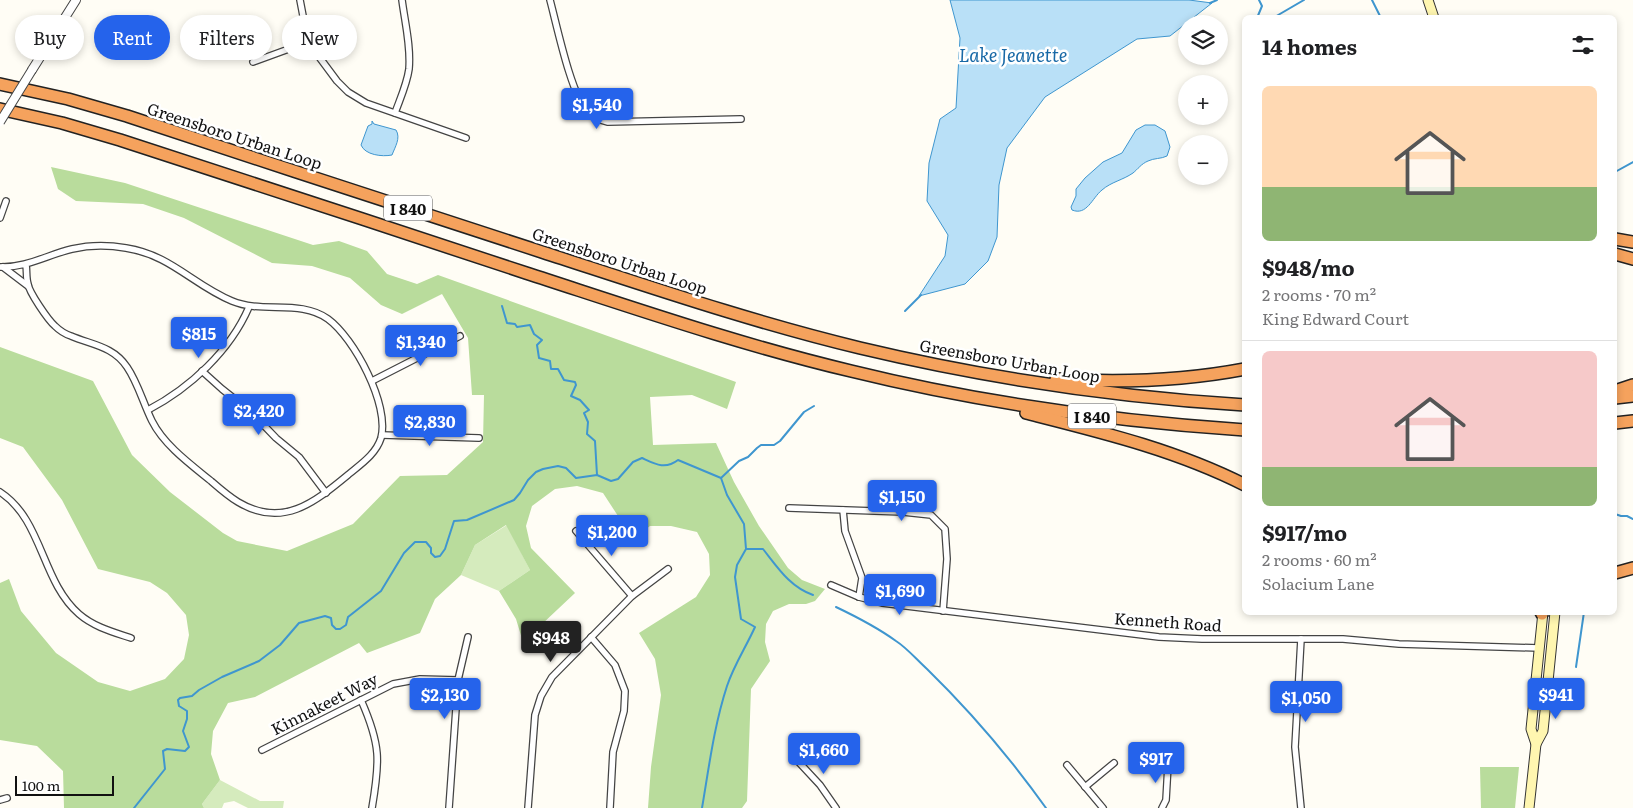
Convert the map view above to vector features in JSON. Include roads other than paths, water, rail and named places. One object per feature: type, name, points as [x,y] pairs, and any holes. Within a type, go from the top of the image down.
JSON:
[{"type":"highway","name":"Greensboro Urban Loop","points":[[0,84],[68,99],[127,116],[685,299],[772,325],[901,358],[990,375],[1122,394],[1242,405]]},
{"type":"highway","name":"I 840","points":[[0,109],[62,123],[120,140],[730,338],[843,369],[941,391],[1075,413],[1165,424],[1242,430]]},
{"type":"highway","points":[[1617,239],[1633,242]]},
{"type":"highway","points":[[1617,255],[1633,259]]},
{"type":"highway","points":[[990,375],[1125,382],[1187,378],[1242,369]]},
{"type":"highway","points":[[1617,390],[1633,385]]},
{"type":"highway","points":[[941,391],[1146,445],[1195,463],[1242,484]]},
{"type":"highway","points":[[1617,398],[1633,396]]},
{"type":"highway","points":[[1617,423],[1633,421]]},
{"type":"highway","points":[[1617,572],[1633,568]]},
{"type":"main road","points":[[1428,0],[1433,15]]},
{"type":"main road","points":[[1536,744],[1531,730],[1542,615]]},
{"type":"main road","points":[[1529,808],[1536,744],[1543,731],[1555,615]]},
{"type":"street","points":[[0,122],[76,0]]},
{"type":"street","points":[[300,0],[303,15]]},
{"type":"street","points":[[394,113],[409,70],[409,52],[402,0]]},
{"type":"street","points":[[550,0],[566,60],[582,104],[596,118],[608,122],[741,118]]},
{"type":"street","points":[[253,62],[282,51]]},
{"type":"street","points":[[321,60],[336,81],[366,104],[466,138]]},
{"type":"street","points":[[0,218],[6,201]]},
{"type":"street","points":[[84,247],[126,248],[141,251],[165,261],[221,296],[249,307],[312,311],[329,320],[344,335],[372,381],[381,409],[382,435],[377,447],[369,458],[326,493],[302,508],[280,512],[256,510],[239,503],[171,446],[158,431],[128,368],[112,351],[62,332],[47,317],[28,286],[2,267],[26,264],[71,249],[84,247]]},
{"type":"street","points":[[26,264],[28,286]]},
{"type":"street","points":[[148,410],[170,398],[202,371],[231,339],[242,323],[249,307]]},
{"type":"street","points":[[372,381],[460,336]]},
{"type":"street","points":[[202,371],[251,412],[299,458],[326,493]]},
{"type":"street","points":[[382,435],[479,438]]},
{"type":"street","points":[[0,492],[24,516],[49,574],[79,614],[98,627],[132,638]]},
{"type":"street","points":[[789,508],[931,514],[945,529],[947,559],[943,611]]},
{"type":"street","points":[[843,510],[844,531],[862,578],[859,597]]},
{"type":"street","points":[[576,531],[632,596]]},
{"type":"street","points":[[528,808],[535,715],[541,696],[552,677],[632,596],[668,569]]},
{"type":"street","name":"Kenneth Road","points":[[831,585],[859,597],[882,603],[1159,637],[1343,640],[1389,644],[1539,648]]},
{"type":"street","points":[[449,808],[458,680],[468,637]]},
{"type":"street","points":[[591,637],[616,664],[625,691],[624,711],[613,752],[610,808]]},
{"type":"street","points":[[1301,639],[1295,747],[1301,808]]},
{"type":"street","name":"Kinnakeet Way","points":[[262,750],[393,684],[420,678],[458,680]]},
{"type":"street","points":[[361,700],[374,732],[378,759],[372,808]]},
{"type":"street","points":[[794,757],[820,785],[836,808]]},
{"type":"street","points":[[1085,787],[1114,763]]},
{"type":"street","points":[[1067,765],[1103,808]]},
{"type":"street","points":[[1162,808],[1166,800],[1168,765]]},
{"type":"street","points":[[0,800],[7,798]]},
{"type":"water","name":"Lake Jeanette","points":[[950,0],[1189,0],[1212,3],[1197,15],[1178,15],[1178,30],[1170,36],[1137,39],[1045,97],[1007,148],[999,185],[997,237],[988,261],[965,284],[919,296],[945,256],[948,235],[927,201],[929,163],[940,119],[956,108],[960,38]]},
{"type":"water","points":[[372,121],[374,124],[396,130],[398,139],[392,155],[384,156],[370,153],[361,145],[368,126],[372,124]]},
{"type":"water","points":[[1145,125],[1155,125],[1165,131],[1170,147],[1167,156],[1146,162],[1133,173],[1106,187],[1082,211],[1072,210],[1071,207],[1076,196],[1076,189],[1085,178],[1103,162],[1122,153],[1136,130]]},
{"type":"waterway","points":[[1210,3],[1217,0]]},
{"type":"waterway","points":[[1258,15],[1262,6],[1259,0]]},
{"type":"waterway","points":[[1278,15],[1304,0]]},
{"type":"waterway","points":[[1372,0],[1380,15]]},
{"type":"waterway","points":[[1617,171],[1633,162]]},
{"type":"waterway","points":[[905,311],[921,295]]},
{"type":"waterway","points":[[502,306],[507,323],[515,324],[517,327],[530,325],[534,334],[542,340],[537,345],[539,358],[550,361],[551,369],[558,369],[564,380],[575,382],[576,385],[571,396],[580,400],[589,410],[584,413],[588,422],[587,434],[595,441],[597,475]]},
{"type":"waterway","points":[[721,478],[739,461],[748,457],[761,445],[774,445],[780,441],[804,412],[814,406]]},
{"type":"waterway","points":[[134,808],[165,769],[163,751],[167,749],[185,751],[189,747],[183,731],[187,719],[187,711],[179,706],[178,700],[180,698],[192,696],[222,677],[259,661],[280,645],[299,623],[325,616],[331,618],[332,625],[336,629],[340,629],[346,625],[348,617],[381,591],[404,553],[415,542],[426,542],[431,548],[431,553],[435,557],[440,556],[445,549],[454,521],[467,520],[514,500],[536,472],[558,466],[566,468],[576,478],[597,475],[611,481],[618,479],[633,462],[642,458],[664,465],[669,465],[678,460],[721,478],[727,495],[744,524],[746,549],[737,565],[735,577],[741,619],[755,627],[733,671],[722,701],[702,808]]},
{"type":"waterway","points":[[1617,515],[1633,519]]},
{"type":"waterway","points":[[746,549],[763,549],[791,582],[813,595]]},
{"type":"waterway","points":[[836,607],[882,632],[912,654],[990,736],[1046,808]]},
{"type":"waterway","points":[[1576,667],[1584,615]]}]
